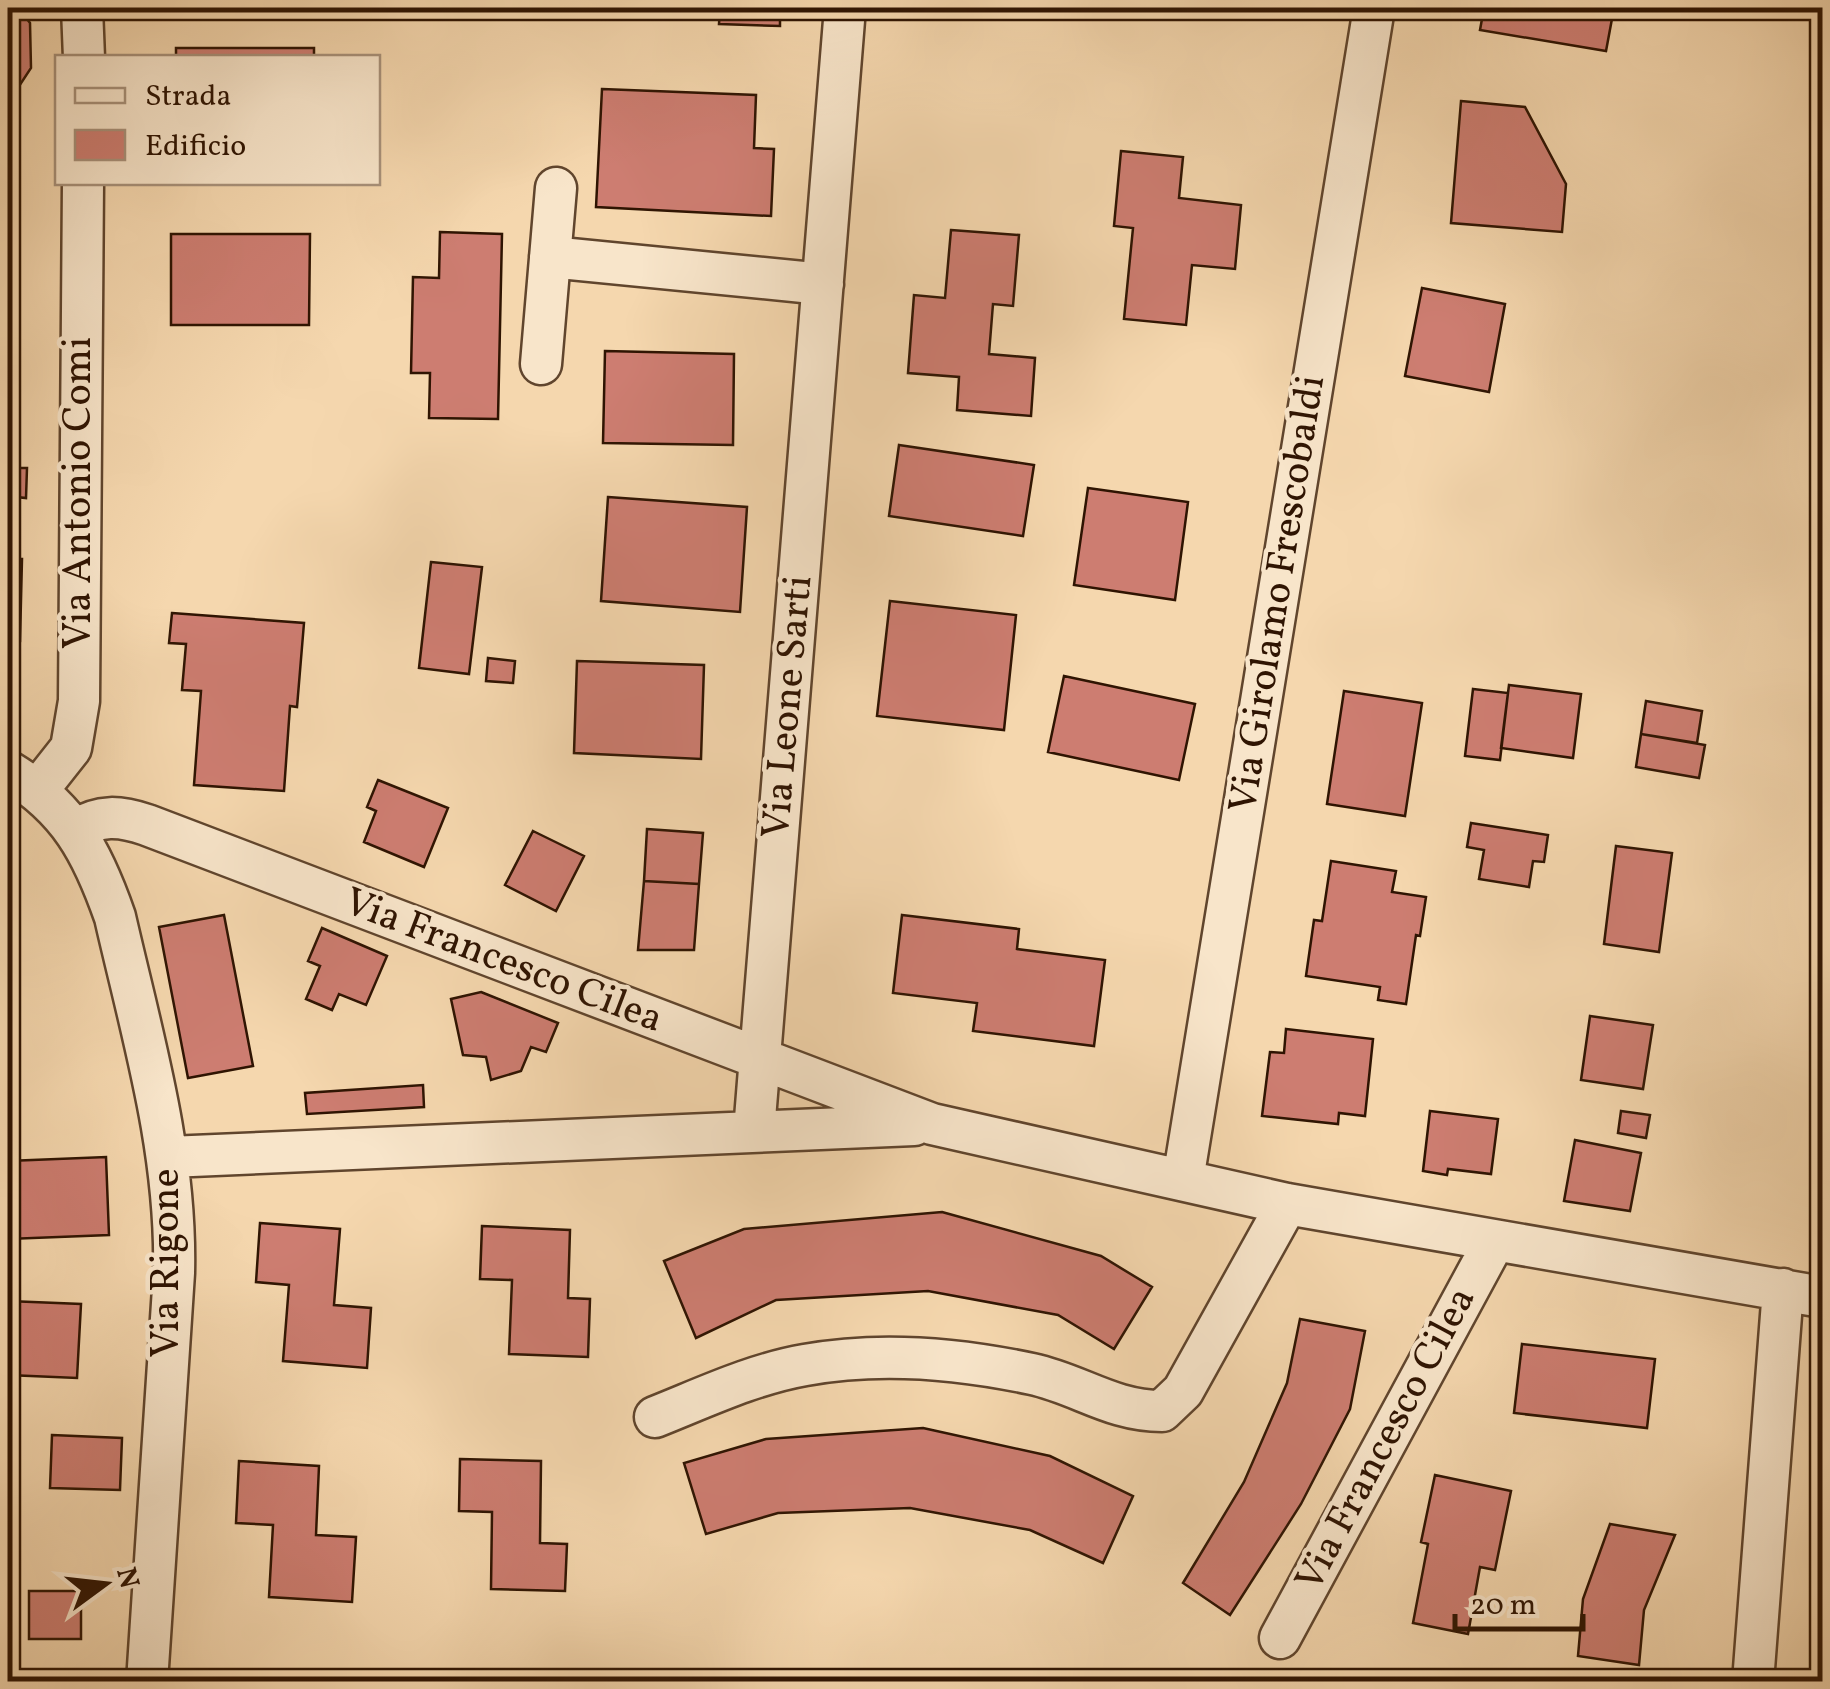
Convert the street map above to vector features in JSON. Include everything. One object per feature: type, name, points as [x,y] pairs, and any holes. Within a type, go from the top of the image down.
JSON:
[{"type":"street","points":[[82,8],[84,55]]},
{"type":"street","name":"Via Leone Sarti","points":[[754,1131],[845,8]]},
{"type":"street","name":"Via Girolamo Frescobaldi","points":[[1183,1180],[1374,8]]},
{"type":"street","name":"Via Antonio Comi","points":[[22,781],[72,748],[79,701],[83,185]]},
{"type":"street","points":[[541,364],[556,188]]},
{"type":"street","points":[[550,257],[823,284]]},
{"type":"street","name":"Via Rigone","points":[[22,781],[75,830],[102,880],[115,916],[168,1157],[175,1225],[174,1273],[147,1682]]},
{"type":"street","name":"Via Francesco Cilea","points":[[75,830],[89,820],[106,817],[136,822],[932,1124],[1287,1204],[1822,1297]]},
{"type":"street","name":"Via Francesco Cilea","points":[[168,1157],[932,1124]]},
{"type":"street","points":[[654,1417],[741,1382],[803,1365],[884,1356],[980,1363],[1041,1376],[1116,1406],[1162,1411],[1183,1390],[1287,1204]]},
{"type":"street","name":"Via Francesco Cilea","points":[[1280,1638],[1494,1242]]},
{"type":"street","points":[[1753,1682],[1783,1290]]},
{"type":"building","points":[[8,8],[19,8],[30,23],[31,68],[8,103]]},
{"type":"building","points":[[720,8],[780,8],[780,26],[719,24]]},
{"type":"building","points":[[1484,8],[1614,8],[1606,51],[1480,30]]},
{"type":"building","points":[[176,48],[314,48],[314,55],[176,55]]},
{"type":"building","points":[[602,89],[756,95],[754,148],[774,149],[771,216],[596,207]]},
{"type":"building","points":[[1461,101],[1525,107],[1566,184],[1562,232],[1451,223]]},
{"type":"building","points":[[1121,151],[1183,157],[1179,198],[1241,205],[1235,269],[1192,265],[1186,325],[1124,319],[1133,228],[1114,226]]},
{"type":"building","points":[[951,230],[1019,235],[1013,306],[993,304],[989,354],[1035,358],[1031,416],[957,410],[959,377],[908,373],[914,295],[945,298]]},
{"type":"building","points":[[440,232],[502,234],[498,419],[429,418],[430,373],[411,373],[413,277],[439,278]]},
{"type":"building","points":[[171,234],[310,234],[309,325],[171,325]]},
{"type":"building","points":[[1422,288],[1505,304],[1489,392],[1405,376]]},
{"type":"building","points":[[605,351],[734,354],[733,445],[603,443]]},
{"type":"building","points":[[899,445],[1034,465],[1023,536],[889,516]]},
{"type":"building","points":[[8,468],[27,468],[26,498],[16,497],[14,559],[22,559],[20,641],[8,641]]},
{"type":"building","points":[[1088,488],[1188,502],[1175,600],[1074,585]]},
{"type":"building","points":[[608,497],[747,507],[740,612],[601,601]]},
{"type":"building","points":[[431,562],[482,567],[469,674],[419,668]]},
{"type":"building","points":[[890,601],[1016,615],[1004,730],[877,716]]},
{"type":"building","points":[[172,613],[304,623],[297,707],[290,706],[284,791],[194,785],[201,691],[182,690],[186,644],[169,643]]},
{"type":"building","points":[[488,658],[515,661],[513,683],[486,681]]},
{"type":"building","points":[[577,661],[704,665],[701,759],[574,753]]},
{"type":"building","points":[[1064,676],[1195,704],[1179,780],[1048,752]]},
{"type":"building","points":[[1509,685],[1581,694],[1573,758],[1501,748]]},
{"type":"building","points":[[1473,689],[1508,693],[1500,760],[1465,756]]},
{"type":"building","points":[[1344,691],[1422,703],[1405,816],[1327,804]]},
{"type":"building","points":[[1646,701],[1702,711],[1697,743],[1641,734]]},
{"type":"building","points":[[1641,734],[1705,745],[1699,778],[1636,767]]},
{"type":"building","points":[[378,780],[448,808],[424,867],[364,842],[376,811],[367,807]]},
{"type":"building","points":[[1471,823],[1548,835],[1544,862],[1533,861],[1529,887],[1479,879],[1484,850],[1467,847]]},
{"type":"building","points":[[647,829],[703,833],[699,884],[644,881]]},
{"type":"building","points":[[533,831],[584,856],[556,911],[505,885]]},
{"type":"building","points":[[1616,846],[1672,853],[1659,952],[1604,944]]},
{"type":"building","points":[[1331,861],[1396,871],[1392,892],[1426,897],[1406,1004],[1378,1000],[1380,987],[1306,976],[1314,920],[1322,921]]},
{"type":"building","points":[[644,881],[699,884],[694,950],[638,950]]},
{"type":"building","points":[[224,915],[253,1066],[188,1078],[159,927]]},
{"type":"building","points":[[902,915],[1019,929],[1017,949],[1105,960],[1094,1046],[973,1031],[977,1003],[893,993]]},
{"type":"building","points":[[322,928],[387,956],[366,1005],[339,994],[332,1010],[306,999],[320,966],[308,961]]},
{"type":"building","points":[[481,992],[558,1023],[546,1052],[531,1047],[521,1071],[491,1080],[486,1057],[463,1055],[451,999]]},
{"type":"building","points":[[1590,1016],[1653,1025],[1643,1089],[1581,1080]]},
{"type":"building","points":[[1286,1029],[1373,1039],[1365,1116],[1339,1113],[1338,1124],[1262,1116],[1270,1052],[1284,1053]]},
{"type":"building","points":[[423,1085],[424,1107],[307,1114],[305,1093]]},
{"type":"building","points":[[1430,1111],[1498,1119],[1491,1174],[1448,1169],[1447,1175],[1423,1171]]},
{"type":"building","points":[[1621,1111],[1650,1115],[1646,1138],[1618,1133]]},
{"type":"building","points":[[1575,1140],[1641,1153],[1630,1211],[1564,1201]]},
{"type":"building","points":[[106,1157],[109,1235],[8,1239],[8,1161]]},
{"type":"building","points":[[942,1212],[1101,1256],[1152,1287],[1114,1349],[1058,1315],[928,1291],[776,1300],[696,1338],[664,1261],[744,1229]]},
{"type":"building","points":[[260,1223],[340,1229],[334,1305],[371,1308],[367,1368],[283,1361],[289,1285],[256,1282]]},
{"type":"building","points":[[482,1226],[570,1230],[568,1298],[590,1299],[588,1357],[509,1354],[512,1280],[480,1279]]},
{"type":"building","points":[[8,1301],[81,1304],[77,1378],[8,1375]]},
{"type":"building","points":[[1300,1319],[1365,1331],[1350,1409],[1301,1504],[1230,1615],[1183,1583],[1244,1482],[1287,1383]]},
{"type":"building","points":[[1522,1344],[1655,1359],[1647,1428],[1514,1413]]},
{"type":"building","points":[[8,1427],[14,1428],[11,1486],[8,1486]]},
{"type":"building","points":[[923,1428],[1050,1456],[1133,1496],[1103,1563],[1030,1530],[910,1508],[778,1513],[706,1534],[684,1463],[766,1439]]},
{"type":"building","points":[[52,1435],[122,1438],[120,1490],[50,1488]]},
{"type":"building","points":[[460,1459],[541,1461],[540,1543],[567,1544],[565,1591],[491,1589],[492,1512],[459,1511]]},
{"type":"building","points":[[239,1461],[319,1466],[316,1535],[356,1537],[352,1602],[269,1597],[273,1525],[236,1523]]},
{"type":"building","points":[[1435,1475],[1511,1491],[1495,1570],[1480,1567],[1468,1634],[1413,1623],[1428,1544],[1421,1542]]},
{"type":"building","points":[[1610,1524],[1675,1535],[1644,1610],[1639,1665],[1578,1656],[1583,1599]]},
{"type":"building","points":[[29,1591],[81,1591],[81,1639],[29,1639]]}]
